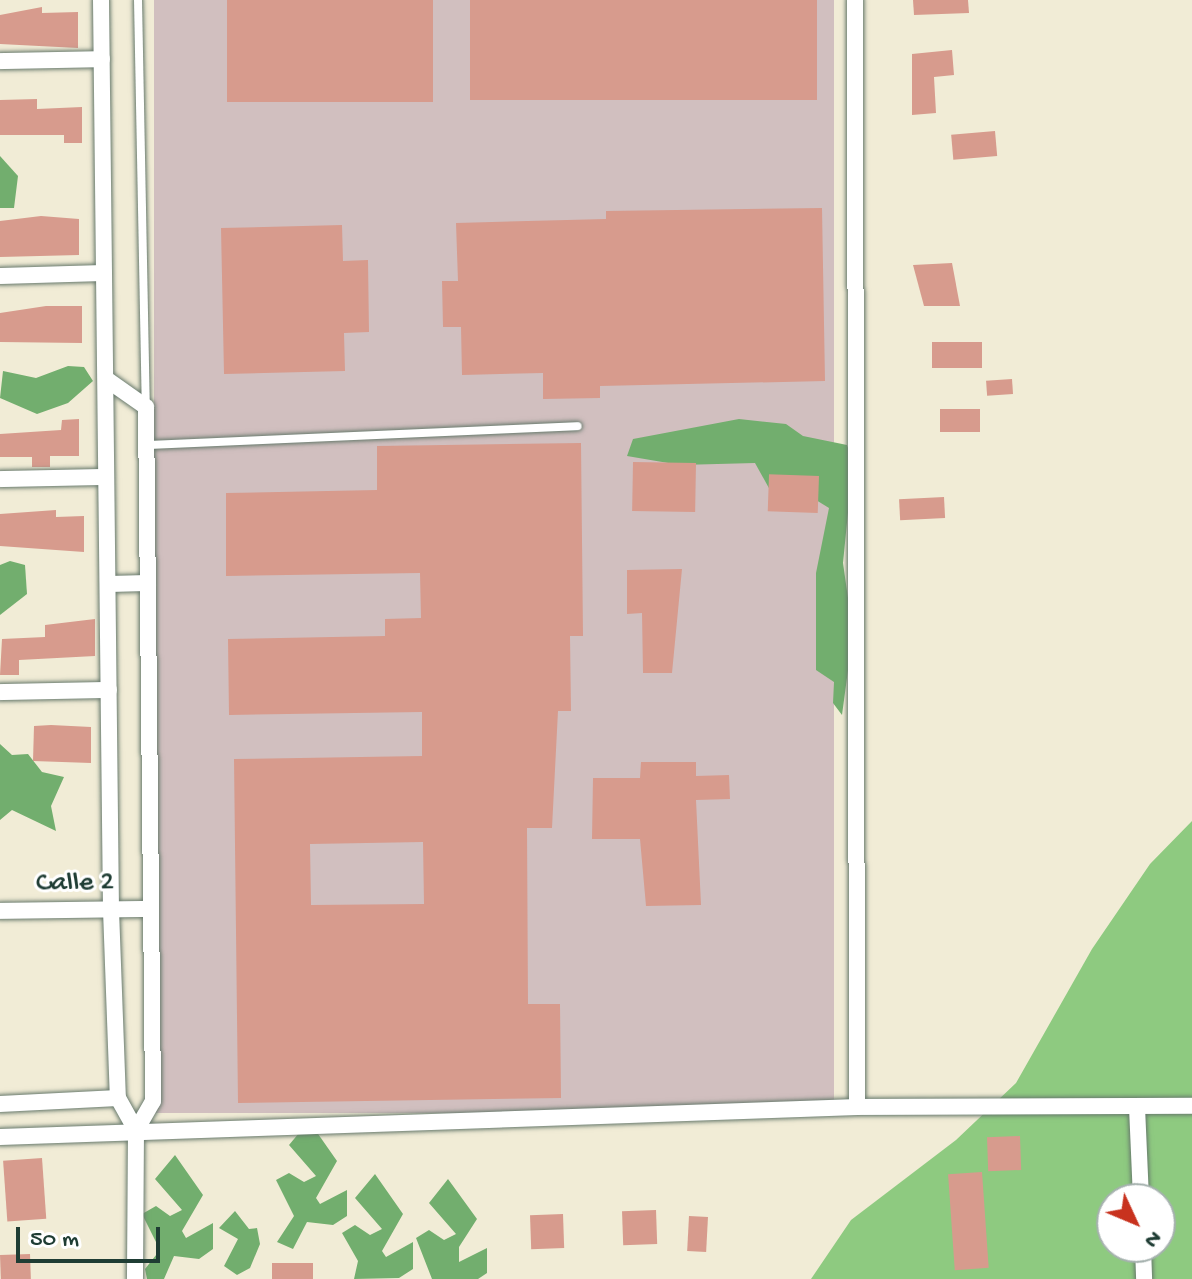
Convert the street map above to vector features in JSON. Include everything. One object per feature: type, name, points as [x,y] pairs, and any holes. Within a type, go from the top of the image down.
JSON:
[{"type":"street","points":[[101,0],[104,273],[109,381],[106,477],[111,910],[118,1098],[136,1131],[135,1279]]},
{"type":"street","points":[[855,0],[857,1107]]},
{"type":"street","points":[[0,61],[102,59]]},
{"type":"street","points":[[0,276],[104,273]]},
{"type":"street","points":[[109,381],[146,407],[153,1101],[136,1131]]},
{"type":"street","points":[[0,479],[106,477]]},
{"type":"street","points":[[108,584],[148,583]]},
{"type":"street","points":[[0,692],[109,690]]},
{"type":"street","name":"Calle 2","points":[[0,911],[151,909]]},
{"type":"street","points":[[0,1104],[118,1098]]},
{"type":"street","points":[[0,1137],[857,1107],[1192,1106]]},
{"type":"street","points":[[1137,1107],[1140,1183]]},
{"type":"lane","points":[[138,0],[146,407]]},
{"type":"lane","points":[[147,445],[578,426]]},
{"type":"shaded area","points":[[154,0],[834,0],[834,1113],[154,1113]]},
{"type":"green space","points":[[0,156],[18,176],[14,208],[0,208]]},
{"type":"green space","points":[[68,366],[84,367],[93,381],[68,403],[37,414],[0,398],[3,371],[36,378]]},
{"type":"green space","points":[[739,419],[786,424],[803,436],[847,445],[853,462],[843,563],[853,633],[842,715],[833,703],[834,682],[816,670],[816,573],[829,508],[803,492],[770,490],[755,463],[680,465],[627,456],[633,439]]},
{"type":"green space","points":[[10,561],[25,565],[27,594],[0,615],[0,565]]},
{"type":"green space","points":[[0,744],[12,755],[28,754],[42,772],[64,777],[51,806],[56,831],[12,810],[0,820]]},
{"type":"green space","points":[[1192,821],[1192,1279],[811,1279],[851,1220],[956,1140],[1016,1083],[1092,949],[1150,864]]},
{"type":"green space","points":[[309,1121],[337,1161],[316,1198],[320,1204],[347,1190],[347,1216],[333,1225],[307,1222],[293,1249],[277,1242],[294,1216],[276,1180],[289,1173],[304,1182],[316,1176],[289,1145]]},
{"type":"green space","points":[[175,1155],[203,1195],[182,1231],[186,1238],[213,1223],[213,1249],[199,1259],[174,1256],[164,1279],[147,1279],[145,1269],[160,1250],[142,1214],[156,1206],[170,1216],[182,1210],[155,1179]]},
{"type":"green space","points":[[375,1174],[403,1214],[382,1251],[386,1257],[413,1242],[413,1269],[399,1278],[354,1279],[358,1261],[342,1233],[355,1225],[370,1235],[382,1229],[355,1198]]},
{"type":"green space","points":[[448,1179],[477,1219],[459,1247],[459,1262],[487,1248],[487,1273],[478,1279],[432,1279],[416,1238],[429,1230],[444,1240],[456,1234],[429,1203]]},
{"type":"green space","points":[[235,1211],[249,1229],[257,1228],[260,1244],[250,1268],[237,1275],[224,1266],[238,1239],[219,1228]]},
{"type":"building","points":[[227,0],[433,0],[433,102],[227,102]]},
{"type":"building","points":[[470,0],[817,0],[817,100],[470,100]]},
{"type":"building","points":[[913,0],[968,0],[969,13],[914,15]]},
{"type":"building","points":[[42,7],[42,13],[78,12],[78,48],[0,44],[0,15]]},
{"type":"building","points":[[952,50],[954,75],[934,77],[936,113],[912,115],[912,54]]},
{"type":"building","points":[[37,99],[37,109],[82,107],[82,143],[64,143],[64,135],[0,135],[0,100]]},
{"type":"building","points":[[995,131],[997,156],[953,160],[951,135]]},
{"type":"building","points":[[822,208],[825,381],[600,386],[600,398],[543,399],[543,373],[462,375],[461,327],[443,327],[442,281],[458,281],[456,223],[606,219],[606,211]]},
{"type":"building","points":[[41,216],[79,219],[79,255],[0,257],[0,221]]},
{"type":"building","points":[[342,225],[343,261],[368,260],[369,332],[344,333],[345,371],[224,374],[221,228]]},
{"type":"building","points":[[952,263],[960,306],[924,306],[913,265]]},
{"type":"building","points":[[46,306],[82,306],[82,343],[0,342],[0,313]]},
{"type":"building","points":[[932,342],[982,342],[982,368],[932,368]]},
{"type":"building","points":[[1012,379],[1013,394],[987,396],[986,381]]},
{"type":"building","points":[[940,409],[980,409],[980,432],[940,432]]},
{"type":"building","points":[[79,419],[79,456],[50,456],[50,467],[32,467],[32,457],[0,457],[0,434],[61,430],[62,420]]},
{"type":"building","points":[[581,443],[583,636],[570,636],[571,711],[558,711],[552,828],[527,828],[528,1004],[560,1004],[561,1098],[238,1103],[234,759],[422,756],[422,712],[229,715],[228,639],[385,636],[385,619],[421,618],[420,573],[226,576],[226,493],[377,490],[377,446]],"holes":[[[423,842],[424,904],[311,905],[310,844]]]},
{"type":"building","points":[[633,462],[696,463],[695,512],[632,511]]},
{"type":"building","points":[[769,474],[819,476],[818,513],[768,511]]},
{"type":"building","points":[[944,497],[945,518],[900,520],[899,499]]},
{"type":"building","points":[[56,510],[56,517],[84,516],[84,552],[0,546],[0,514]]},
{"type":"building","points":[[682,569],[672,673],[643,673],[642,613],[627,614],[627,570]]},
{"type":"building","points":[[95,619],[95,656],[19,660],[19,675],[0,675],[2,639],[45,637],[45,625]]},
{"type":"building","points":[[34,726],[91,727],[91,763],[33,761]]},
{"type":"building","points":[[641,762],[696,762],[696,776],[729,775],[730,799],[696,800],[701,905],[646,906],[640,839],[592,839],[593,778],[640,778]]},
{"type":"building","points":[[1020,1136],[1021,1170],[988,1171],[987,1137]]},
{"type":"building","points":[[42,1158],[46,1219],[7,1222],[3,1161]]},
{"type":"building","points":[[982,1172],[989,1268],[955,1270],[948,1174]]},
{"type":"building","points":[[656,1210],[657,1244],[623,1245],[622,1211]]},
{"type":"building","points":[[563,1214],[564,1248],[531,1249],[530,1215]]},
{"type":"building","points":[[689,1216],[708,1217],[706,1252],[687,1251]]},
{"type":"building","points":[[30,1254],[31,1279],[1,1279],[0,1255]]},
{"type":"building","points":[[272,1263],[313,1263],[313,1279],[272,1279]]}]
